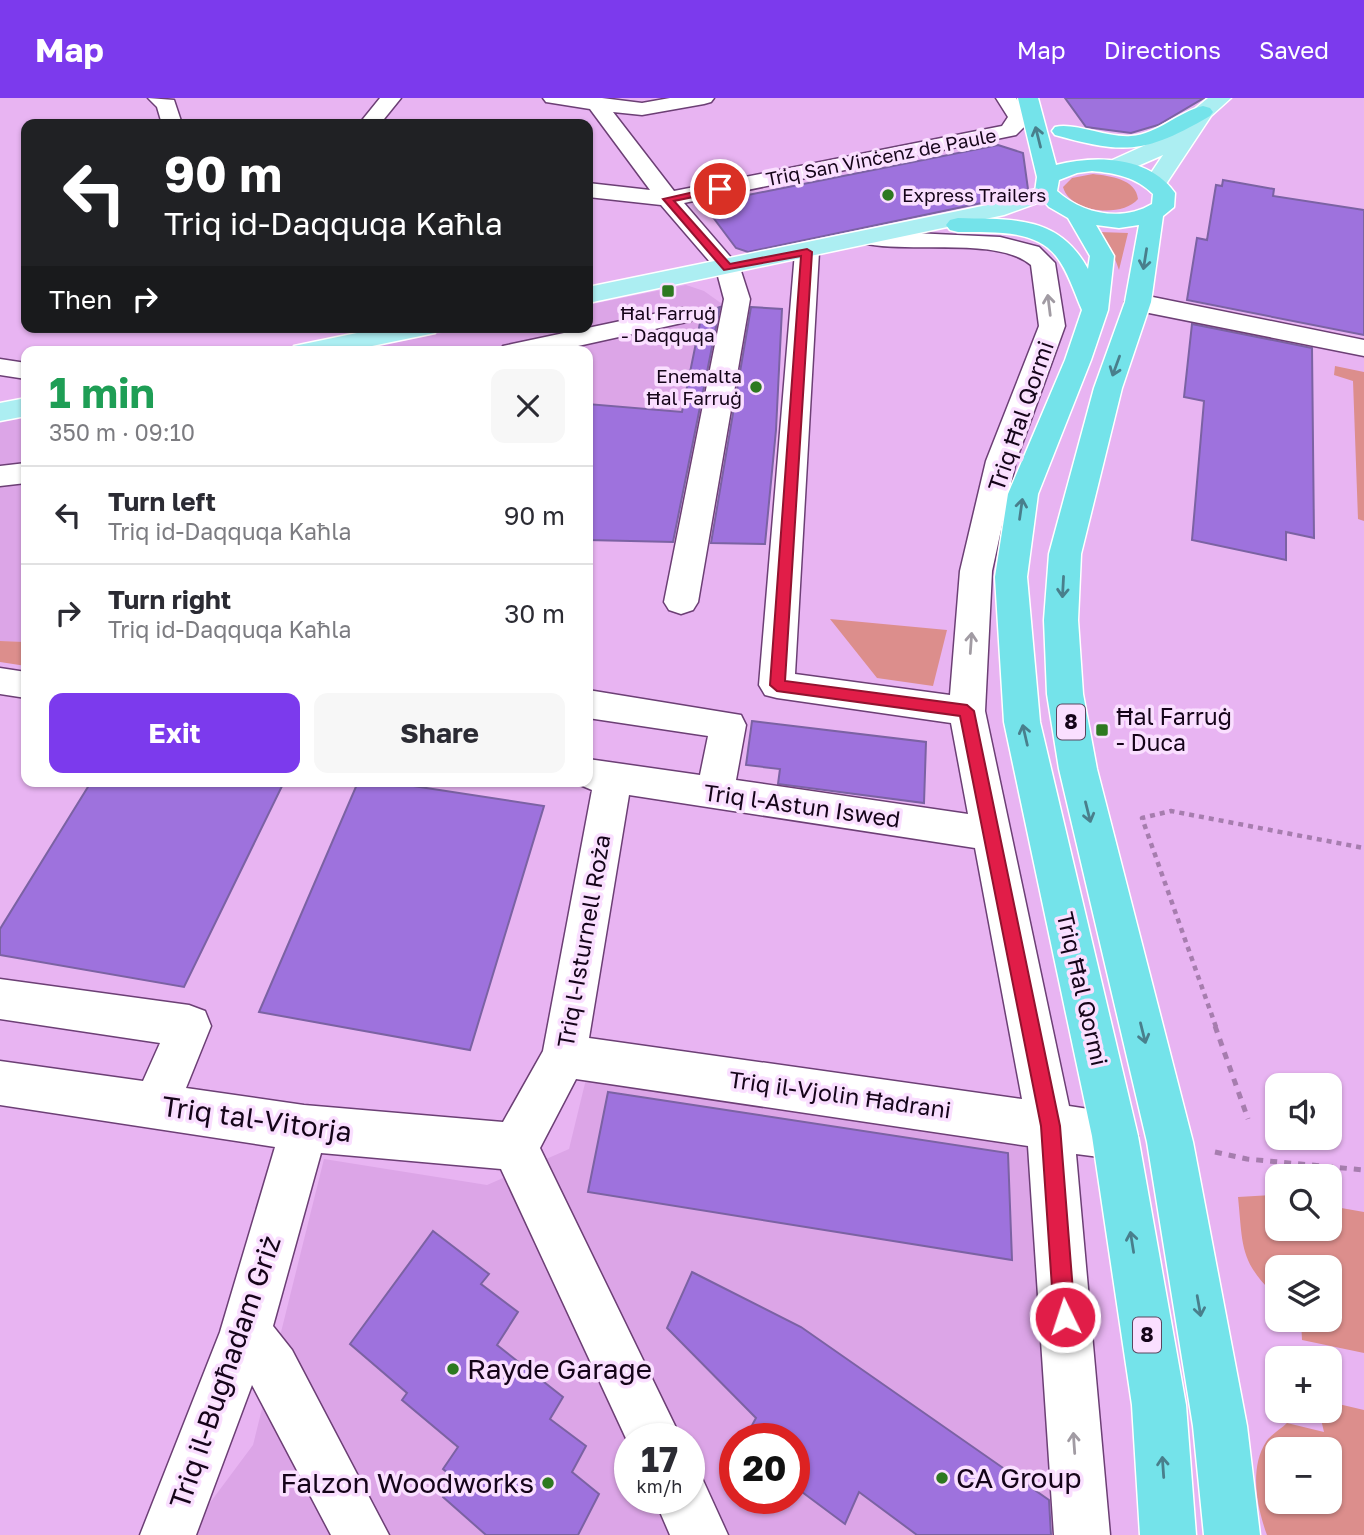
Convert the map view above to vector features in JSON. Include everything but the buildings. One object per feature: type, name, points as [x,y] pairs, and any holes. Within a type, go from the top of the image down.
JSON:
[{"type":"highway","points":[[1030,98],[1062,131],[1105,166]]},
{"type":"highway","points":[[1030,98],[1047,185]]},
{"type":"highway","points":[[1062,131],[1099,142],[1139,144],[1156,139],[1203,112]]},
{"type":"highway","points":[[1047,185],[1066,167],[1105,166],[1156,182]]},
{"type":"highway","name":"8","points":[[1152,215],[1163,207],[1164,193],[1156,182]]},
{"type":"highway","name":"8","points":[[1047,185],[1072,212]]},
{"type":"highway","points":[[1072,212],[1100,219],[1152,215]]},
{"type":"highway","name":"Triq Ħal Qormi","points":[[1072,212],[1102,256],[1096,310],[1023,494],[1011,577],[1022,722],[1115,1136],[1159,1405],[1168,1535]]},
{"type":"highway","name":"Triq Ħal Qormi","points":[[1152,215],[1138,302],[1108,388],[1065,554],[1061,620],[1065,694],[1078,769],[1170,1142],[1220,1426],[1231,1535]]},
{"type":"highway","points":[[958,225],[1017,229],[1047,237],[1065,251],[1096,310]]},
{"type":"main road","points":[[1156,182],[1203,112],[1221,98]]},
{"type":"main road","points":[[1105,166],[1162,148],[1188,132]]},
{"type":"main road","points":[[593,294],[870,239],[1004,208],[1047,185]]},
{"type":"main road","points":[[870,239],[958,225],[1072,212]]},
{"type":"main road","points":[[333,346],[396,333]]},
{"type":"main road","points":[[0,412],[21,408]]},
{"type":"street","points":[[158,98],[167,104],[171,119]]},
{"type":"street","points":[[373,119],[391,98]]},
{"type":"street","points":[[552,98],[642,109],[704,98]]},
{"type":"street","name":"Triq San Vinċenz de Paule","points":[[593,191],[668,199],[1009,131],[1016,125],[1018,117],[1006,98]]},
{"type":"street","points":[[596,103],[668,199],[728,268],[737,299],[681,602]]},
{"type":"street","name":"Triq Ħal Qormi","points":[[870,239],[1000,244],[1030,252],[1043,263],[1052,326],[1001,461],[976,571],[967,711],[1051,1126],[1082,1535]]},
{"type":"street","points":[[807,252],[777,685],[967,711]]},
{"type":"street","points":[[1138,302],[1364,348]]},
{"type":"street","points":[[544,346],[682,316]]},
{"type":"street","points":[[0,352],[21,354]]},
{"type":"street","points":[[0,367],[21,370]]},
{"type":"street","points":[[0,476],[21,474]]},
{"type":"street","points":[[0,681],[21,684]]},
{"type":"street","points":[[593,706],[728,725],[715,793]]},
{"type":"street","name":"Triq l-Astun Iswed","points":[[600,776],[990,834]]},
{"type":"street","name":"Triq l-Isturnell Roża","points":[[515,1147],[564,1056],[600,776]]},
{"type":"street","points":[[0,999],[189,1026],[156,1106]]},
{"type":"street","name":"Triq il-Vjolin Ħadrani","points":[[564,1056],[1115,1136]]},
{"type":"street","name":"Triq tal-Vitorja","points":[[0,1083],[304,1128],[515,1147]]},
{"type":"street","name":"Triq il-Bugħadam Griż","points":[[168,1535],[246,1332],[304,1128]]},
{"type":"street","points":[[515,1147],[647,1423]]},
{"type":"street","points":[[246,1332],[273,1369],[361,1535]]},
{"type":"street","points":[[690,1514],[700,1535]]},
{"type":"path","points":[[1248,1119],[1142,818],[1171,811],[1364,848]]},
{"type":"path","points":[[1170,1142],[1247,1159],[1364,1170]]},
{"type":"shaded area","points":[[1093,174],[1127,183],[1133,187],[1138,199],[1121,209],[1109,210],[1097,210],[1075,203],[1063,187],[1072,178]]},
{"type":"shaded area","points":[[1099,232],[1128,233],[1119,270],[1111,248]]},
{"type":"shaded area","points":[[686,285],[704,291],[725,306],[687,479],[593,472],[593,346],[377,346],[442,333],[593,333],[593,304]]},
{"type":"shaded area","points":[[1335,366],[1364,372],[1364,521],[1358,519],[1353,381],[1334,375]]},
{"type":"shaded area","points":[[21,415],[21,642],[0,641],[0,420]]},
{"type":"shaded area","points":[[830,619],[947,630],[933,686],[877,678]]},
{"type":"shaded area","points":[[0,641],[21,642],[21,665],[0,662]]},
{"type":"shaded area","points":[[587,1075],[1033,1137],[1106,1535],[186,1535],[253,1445],[324,1159],[487,1185],[569,1149]]},
{"type":"shaded area","points":[[1265,1195],[1265,1241],[1342,1241],[1342,1208],[1364,1212],[1364,1353],[1342,1348],[1342,1346],[1302,1340],[1302,1332],[1342,1332],[1342,1255],[1265,1255],[1265,1285],[1249,1263],[1245,1252],[1238,1197]]},
{"type":"shaded area","points":[[1342,1405],[1364,1410],[1364,1535],[1267,1535],[1256,1488],[1258,1464],[1265,1445],[1265,1514],[1342,1514],[1342,1437],[1270,1437],[1287,1423],[1324,1432],[1322,1423],[1342,1423]]},
{"type":"place","name":"Express Trailers","points":[[888,195]]},
{"type":"place","name":"Ħal Farruġ - Daqquqa","points":[[668,291]]},
{"type":"place","name":"Enemalta Ħal Farruġ","points":[[756,387]]},
{"type":"place","name":"Ħal Farruġ - Duca","points":[[1102,730]]},
{"type":"place","name":"Rayde Garage","points":[[453,1369]]},
{"type":"place","name":"CA Group","points":[[942,1478]]},
{"type":"place","name":"Falzon Woodworks","points":[[548,1483]]},
{"type":"route","points":[[720,189],[668,199],[728,268],[807,252],[777,685],[967,711],[1051,1126],[1065,1317]]}]
